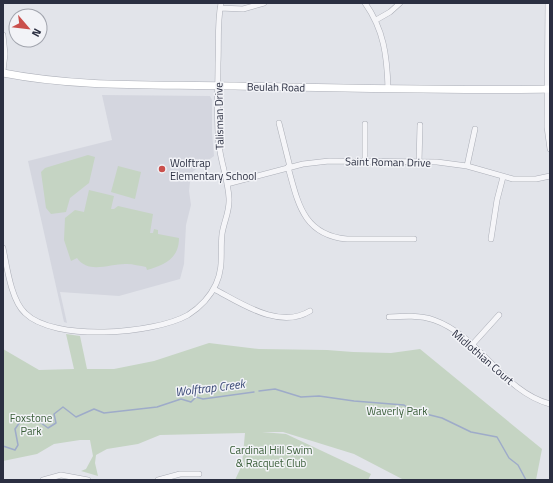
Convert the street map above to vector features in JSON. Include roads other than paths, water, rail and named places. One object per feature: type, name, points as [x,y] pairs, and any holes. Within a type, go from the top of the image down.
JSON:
[{"type":"main road","name":"Beulah Road","points":[[3,72],[12,75],[48,80],[107,84],[548,89]]},
{"type":"street","points":[[220,6],[243,9],[264,3]]},
{"type":"street","points":[[365,3],[376,20],[386,50],[388,88]]},
{"type":"street","points":[[376,20],[390,12],[400,3]]},
{"type":"street","points":[[548,3],[547,128],[550,148]]},
{"type":"street","name":"Talisman Drive","points":[[3,248],[15,299],[25,314],[42,323],[81,332],[114,332],[179,319],[198,307],[214,289],[221,268],[222,233],[229,208],[227,184],[219,146],[218,86],[220,6]]},
{"type":"street","points":[[3,35],[5,54],[3,72]]},
{"type":"street","points":[[279,123],[298,202],[309,222],[323,233],[348,239],[414,239]]},
{"type":"street","points":[[365,124],[365,161]]},
{"type":"street","points":[[419,162],[420,125]]},
{"type":"street","points":[[467,166],[475,129]]},
{"type":"street","name":"Saint Roman Drive","points":[[227,184],[289,167],[314,162],[419,162],[467,166],[503,177],[525,180],[550,176]]},
{"type":"street","points":[[491,239],[503,177]]},
{"type":"street","points":[[214,289],[253,309],[273,316],[295,316],[310,311]]},
{"type":"street","points":[[471,346],[499,315]]},
{"type":"street","name":"Midlothian Court","points":[[389,317],[414,316],[434,320],[451,329],[527,394],[550,404]]},
{"type":"street","points":[[158,480],[171,476],[199,474]]},
{"type":"street","points":[[43,480],[61,475],[87,480]]},
{"type":"waterway","name":"Wolftrap Creek","points":[[259,391],[275,389],[301,397],[319,396],[354,401],[404,405],[411,410]]},
{"type":"waterway","name":"Wolftrap Creek","points":[[3,446],[15,450],[18,445],[15,429],[20,422],[37,420],[48,428],[56,423],[54,414],[63,407],[76,417],[94,409],[104,413],[157,407],[181,399],[191,402],[196,397],[203,399],[254,392]]},
{"type":"waterway","name":"Wolftrap Creek","points":[[418,412],[442,418],[471,432],[497,437],[509,458],[518,465],[526,480]]},
{"type":"place","name":"Wolftrap Elementary School","points":[[162,169]]},
{"type":"park label","name":"Waverly Park","points":[[397,411]]},
{"type":"park label","name":"Foxstone Park","points":[[31,424]]},
{"type":"park label","name":"Cardinal Hill Swim & Racquet Club","points":[[271,456]]}]
